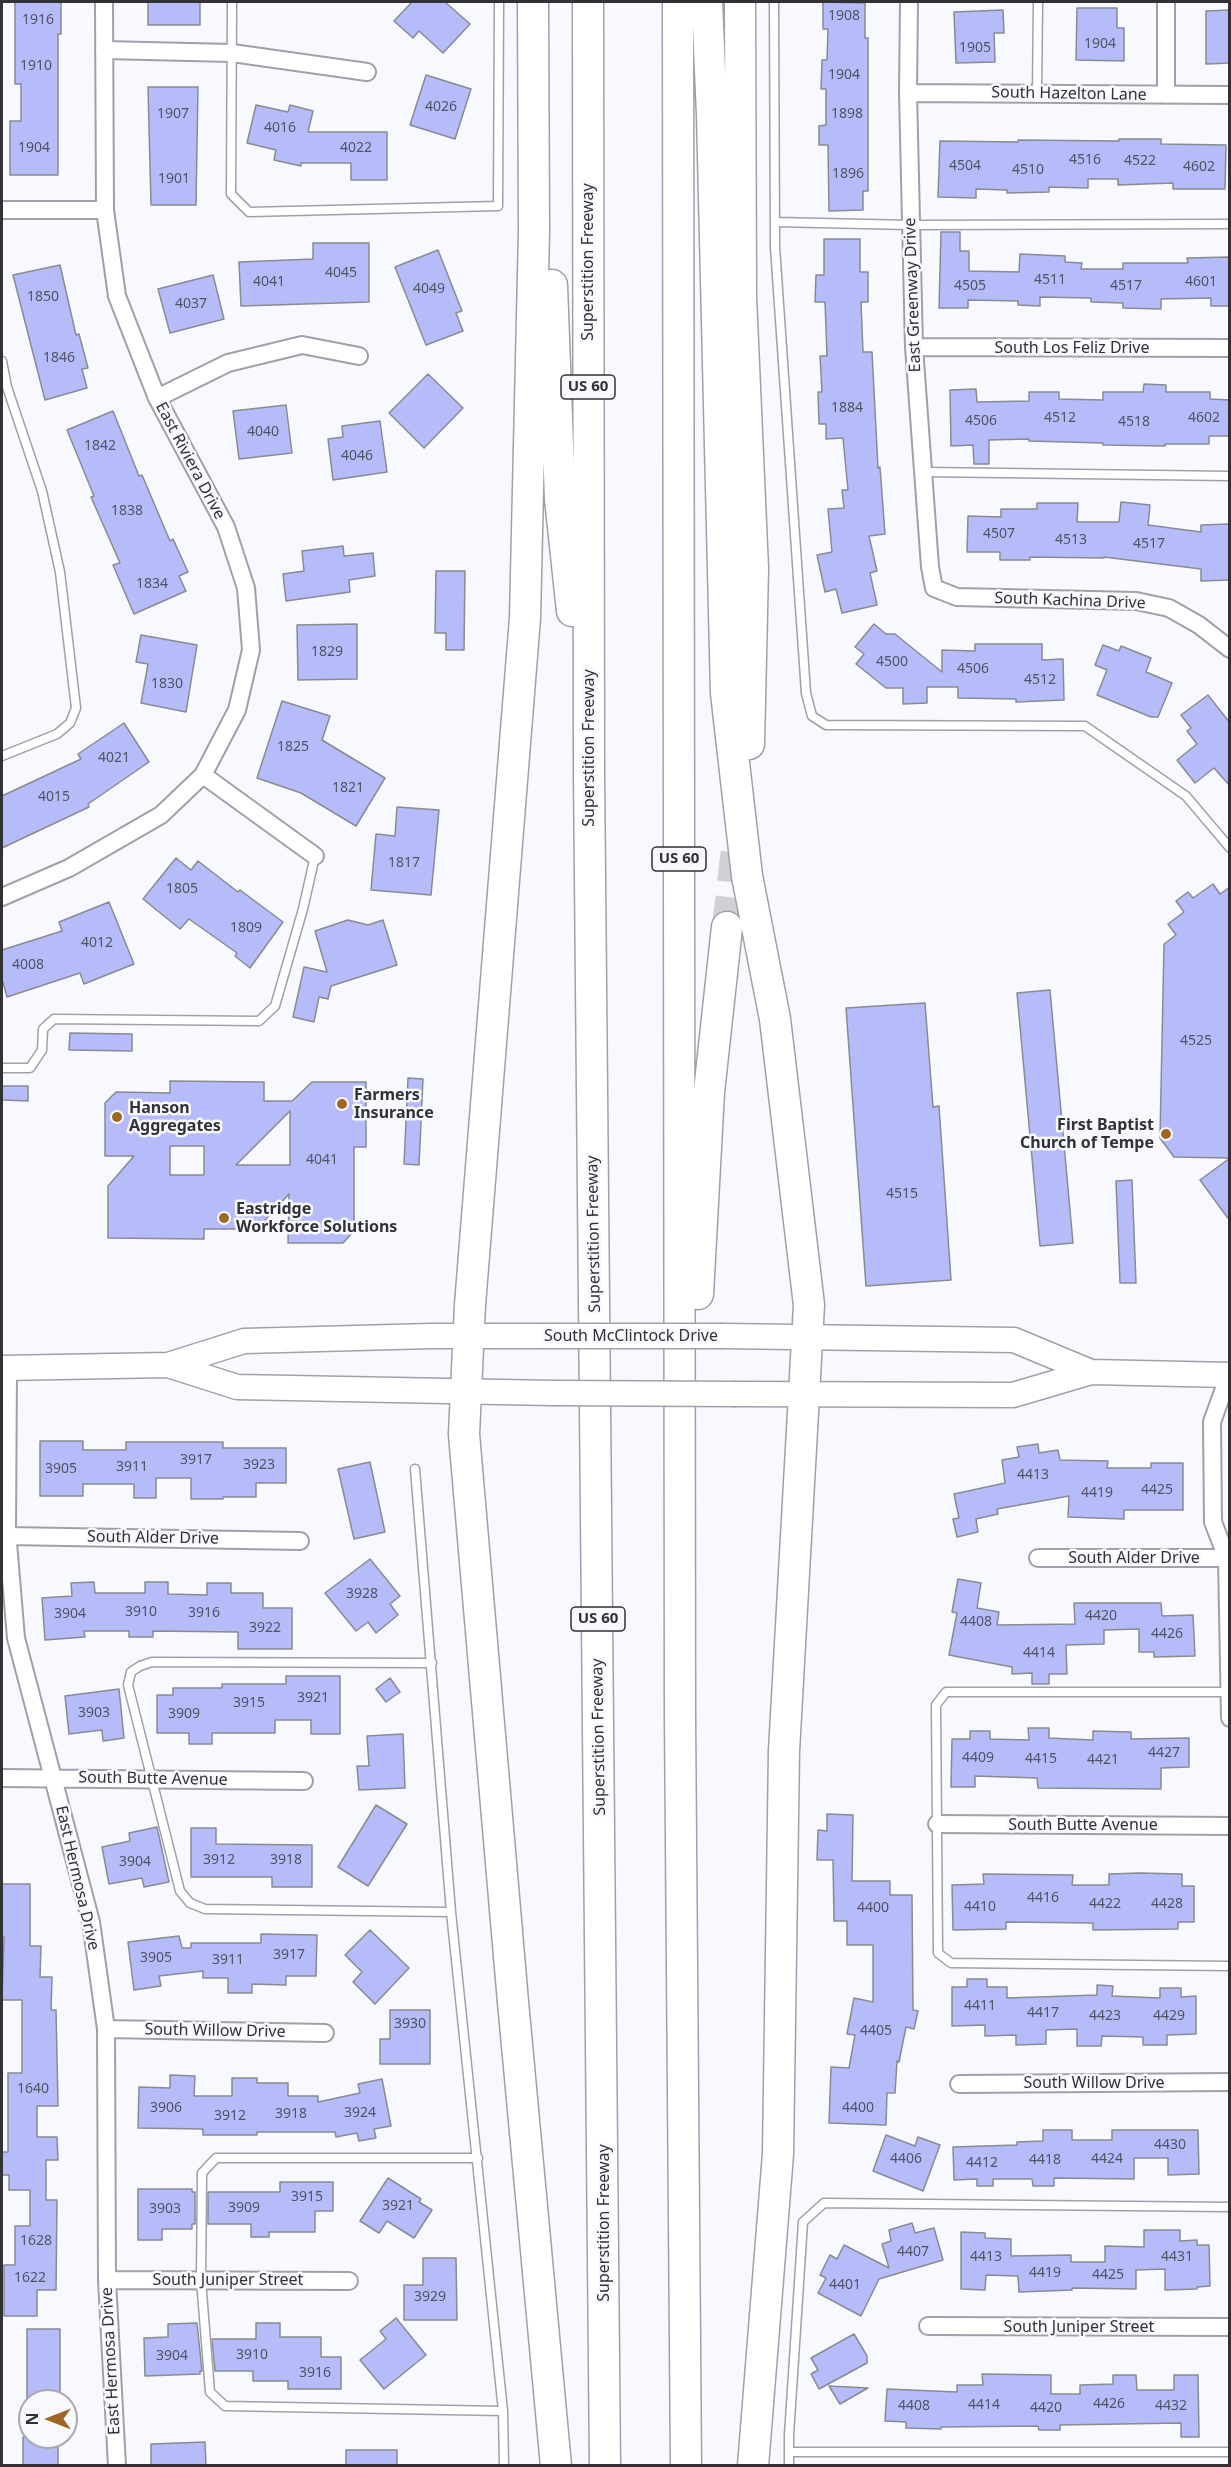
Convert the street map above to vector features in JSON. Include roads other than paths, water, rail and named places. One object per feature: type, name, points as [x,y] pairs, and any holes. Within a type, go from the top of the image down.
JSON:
[{"type":"highway","points":[[533,2],[534,231],[525,618],[469,1335],[464,1434],[556,2466]]},
{"type":"highway","points":[[545,2],[554,378],[560,500],[589,772]]},
{"type":"highway","name":"Superstition Freeway","points":[[588,2],[589,772],[605,2466]]},
{"type":"highway","name":"US 60","points":[[678,2],[680,1717],[686,2466]]},
{"type":"highway","points":[[707,2],[712,115],[726,693],[747,876],[776,1031],[809,1305],[784,1751],[778,2154],[753,2466]]},
{"type":"highway","points":[[740,2],[741,297],[753,569],[749,744]]},
{"type":"highway","points":[[680,1717],[695,1437],[699,1284],[709,1092],[727,927]]},
{"type":"main road","name":"South McClintock Drive","points":[[5,1368],[168,1365],[244,1341],[469,1335],[807,1336],[1014,1340],[1091,1372]]},
{"type":"main road","name":"South McClintock Drive","points":[[168,1365],[237,1387],[536,1394],[1012,1395],[1091,1372],[1229,1375]]},
{"type":"street","name":"East Riviera Drive","points":[[2,897],[69,868],[161,814],[203,775],[237,711],[251,650],[246,588],[226,528],[157,398],[117,296],[105,210],[104,2]]},
{"type":"street","name":"East Greenway Drive","points":[[909,2],[908,93],[914,347],[930,567],[934,588]]},
{"type":"street","points":[[1166,2],[1166,95]]},
{"type":"street","points":[[104,50],[231,53],[367,72]]},
{"type":"street","name":"South Hazelton Lane","points":[[908,93],[1230,95]]},
{"type":"street","points":[[2,210],[105,210]]},
{"type":"street","points":[[157,398],[228,363],[302,345],[359,356]]},
{"type":"street","name":"South Los Feliz Drive","points":[[914,347],[1230,348]]},
{"type":"street","name":"South Kachina Drive","points":[[934,588],[957,597],[1136,601],[1169,608],[1199,625],[1230,649]]},
{"type":"street","points":[[203,775],[315,856]]},
{"type":"street","name":"East Hermosa Drive","points":[[5,1368],[7,1536],[16,1638],[91,1922],[106,2029],[107,2280],[117,2466]]},
{"type":"street","points":[[1229,1375],[1212,1422],[1213,1522],[1229,1556],[1230,1718]]},
{"type":"street","name":"South Alder Drive","points":[[7,1536],[300,1541]]},
{"type":"street","name":"South Alder Drive","points":[[1038,1558],[1229,1556]]},
{"type":"street","name":"South Butte Avenue","points":[[2,1778],[304,1781]]},
{"type":"street","name":"South Butte Avenue","points":[[937,1824],[1230,1826]]},
{"type":"street","name":"South Willow Drive","points":[[106,2029],[325,2033]]},
{"type":"street","name":"South Willow Drive","points":[[959,2084],[1230,2082]]},
{"type":"street","name":"South Juniper Street","points":[[107,2280],[349,2281]]},
{"type":"street","name":"South Juniper Street","points":[[928,2326],[1230,2327]]},
{"type":"lane","points":[[232,2],[231,194],[249,212],[498,206],[498,2]]},
{"type":"lane","points":[[774,2],[775,222],[806,693],[812,716],[826,725],[1086,726],[1186,796],[1230,848]]},
{"type":"lane","points":[[1037,93],[1038,2]]},
{"type":"lane","points":[[775,222],[911,225],[1230,225]]},
{"type":"lane","points":[[2,362],[7,387],[42,490],[60,572],[76,708],[70,723],[57,734],[2,756]]},
{"type":"lane","points":[[924,472],[1230,476]]},
{"type":"lane","points":[[2,1068],[30,1068],[42,1050],[43,1029],[54,1019],[259,1021],[275,1006],[305,902],[315,856]]},
{"type":"lane","points":[[415,1470],[451,1912],[503,2412],[504,2466]]},
{"type":"lane","points":[[432,1663],[152,1662],[131,1672],[128,1684],[180,1891],[190,1903],[205,1909],[451,1912]]},
{"type":"lane","points":[[1229,1692],[946,1692],[936,1705],[938,1953],[951,1963],[1230,1966]]},
{"type":"lane","points":[[478,2158],[216,2158],[202,2174],[201,2280],[210,2392],[225,2406],[503,2412]]},
{"type":"lane","points":[[789,2466],[803,2222],[824,2203],[1230,2207]]},
{"type":"lane","points":[[789,2452],[1230,2452]]},
{"type":"tunnel","points":[[727,927],[737,840]]},
{"type":"place","name":"Farmers Insurance","points":[[342,1104]]},
{"type":"place","name":"Hanson Aggregates","points":[[117,1117]]},
{"type":"place","name":"First Baptist Church of Tempe","points":[[1166,1134]]},
{"type":"place","name":"Eastridge Workforce Solutions","points":[[224,1218]]}]
